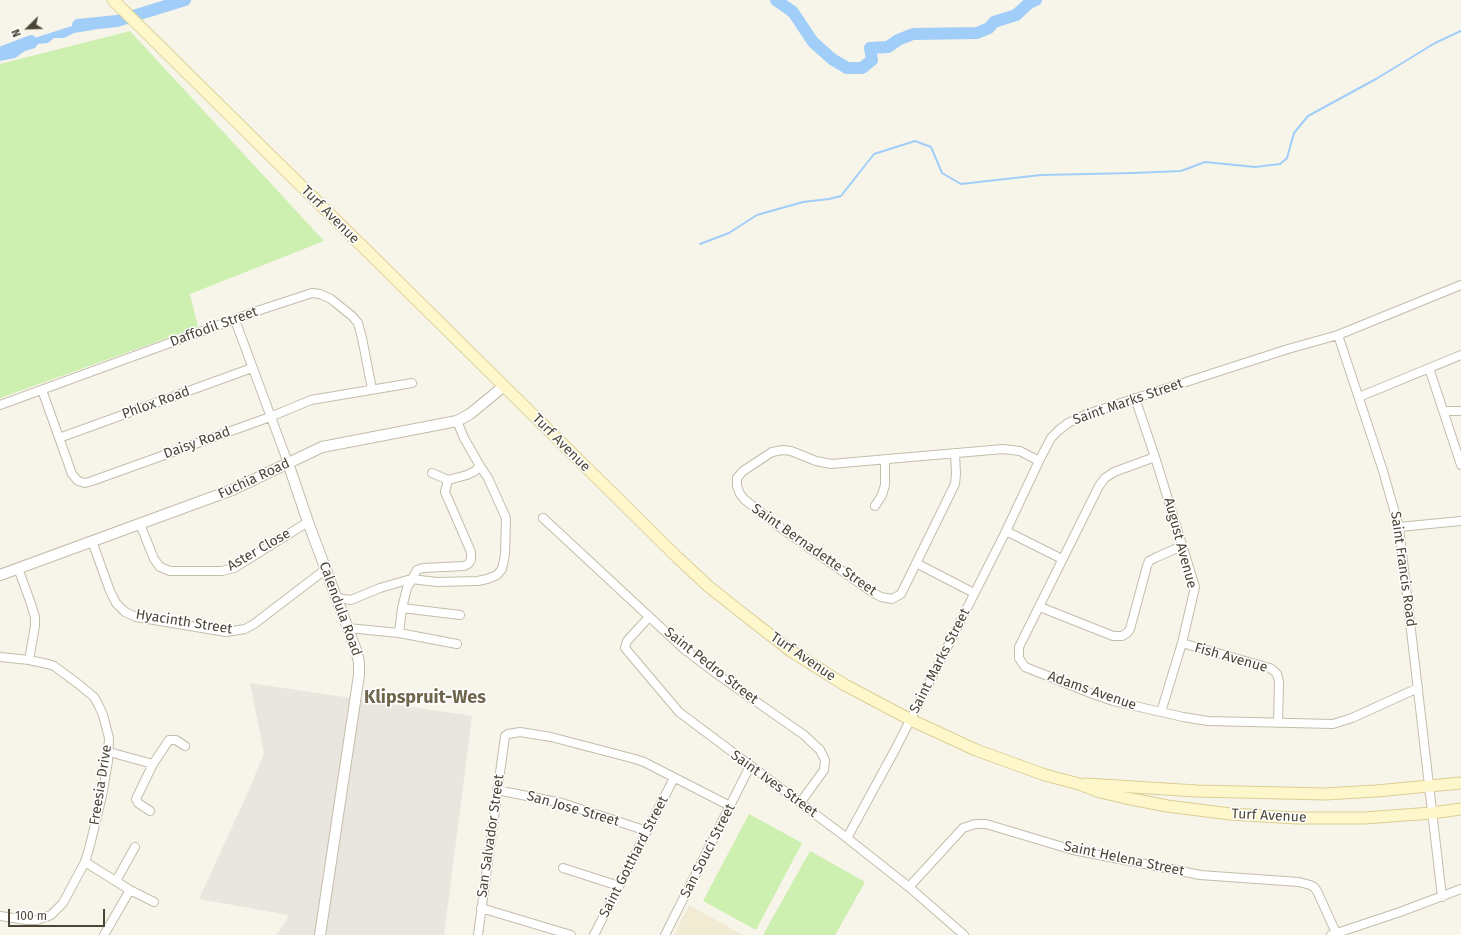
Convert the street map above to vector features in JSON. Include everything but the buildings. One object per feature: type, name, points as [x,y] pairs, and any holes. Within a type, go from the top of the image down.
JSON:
[{"type":"main road","name":"Turf Avenue","points":[[113,0],[677,557],[708,586],[742,614],[818,669],[863,696],[910,720],[976,750],[1100,792],[1126,798],[1167,806],[1230,814],[1296,818],[1328,819],[1432,813],[1461,809]]},
{"type":"main road","name":"Turf Avenue","points":[[1079,784],[1101,784],[1197,791],[1298,794],[1369,792],[1461,783]]},
{"type":"street","name":"Saint Marks Street","points":[[847,838],[910,720],[1051,438],[1068,423],[1079,417],[1288,349],[1338,335],[1461,285]]},
{"type":"street","name":"Daffodil Street","points":[[0,405],[307,294],[316,293],[327,296],[352,316],[358,323],[372,389]]},
{"type":"street","name":"Calendula Road","points":[[235,320],[358,656],[359,675],[320,935]]},
{"type":"street","name":"Saint Francis Road","points":[[1338,335],[1383,470],[1399,528],[1432,813]]},
{"type":"street","points":[[1359,397],[1461,355]]},
{"type":"street","name":"Phlox Road","points":[[59,438],[252,368]]},
{"type":"street","points":[[1429,368],[1461,465]]},
{"type":"street","name":"Daisy Road","points":[[42,390],[74,477],[81,482],[88,482],[270,417],[311,400],[412,382]]},
{"type":"street","name":"Fuchia Road","points":[[0,575],[232,490],[314,450],[329,445],[431,427],[457,420],[470,414],[504,386]]},
{"type":"street","name":"August Avenue","points":[[1135,398],[1155,457],[1194,587],[1182,643],[1161,712]]},
{"type":"street","points":[[1444,411],[1461,411]]},
{"type":"street","points":[[337,598],[351,600],[380,588],[411,579],[437,582],[478,581],[497,575],[502,569],[505,555],[506,518],[488,478],[460,430],[457,420]]},
{"type":"street","name":"Saint Bernadette Street","points":[[916,563],[901,594],[892,599],[881,597],[752,507],[740,494],[737,486],[737,478],[739,474],[772,452],[780,450],[787,450],[816,461],[831,464],[1003,449],[1020,451],[1039,461]]},
{"type":"street","points":[[955,453],[955,484],[916,563],[974,593]]},
{"type":"street","name":"Adams Avenue","points":[[1155,457],[1114,472],[1102,482],[1019,647],[1019,658],[1025,667],[1113,701],[1208,721],[1322,724],[1342,722],[1418,688]]},
{"type":"street","points":[[875,506],[885,486],[885,459]]},
{"type":"street","points":[[432,473],[448,480],[472,473],[480,466]]},
{"type":"street","points":[[399,633],[402,608],[407,588],[417,570],[421,568],[464,566],[470,563],[471,552],[445,492],[448,480]]},
{"type":"street","name":"Saint Pedro Street","points":[[543,518],[690,654],[800,732],[820,750],[825,760],[824,770],[800,803]]},
{"type":"street","points":[[1399,528],[1461,521]]},
{"type":"street","name":"Aster Close","points":[[140,524],[154,559],[160,567],[175,571],[222,571],[234,568],[308,522]]},
{"type":"street","points":[[1006,530],[1062,559]]},
{"type":"street","name":"Hyacinth Street","points":[[92,542],[110,591],[116,603],[125,612],[136,617],[226,632],[239,631],[254,624],[326,569]]},
{"type":"street","points":[[1040,607],[1113,636],[1122,636],[1130,629],[1149,562],[1182,546]]},
{"type":"street","points":[[18,568],[35,617],[35,626],[29,660]]},
{"type":"street","points":[[402,608],[460,615]]},
{"type":"street","name":"Saint Ives Street","points":[[649,617],[625,644],[624,648],[679,712],[847,838],[909,887],[964,935]]},
{"type":"street","points":[[348,628],[399,633],[457,644]]},
{"type":"street","name":"Fish Avenue","points":[[1182,643],[1270,668],[1274,671],[1277,674],[1279,682],[1278,723]]},
{"type":"street","name":"Freesia Drive","points":[[0,657],[29,660],[54,666],[77,682],[94,698],[103,715],[109,738],[109,752],[102,796],[85,862],[63,903],[51,915],[37,920],[0,916]]},
{"type":"street","name":"San Salvador Street","points":[[478,935],[505,736],[512,732],[520,732],[570,742],[644,762],[674,778]]},
{"type":"street","points":[[150,812],[138,803],[136,799],[154,764],[169,740],[176,740],[185,746]]},
{"type":"street","points":[[109,752],[154,764]]},
{"type":"street","name":"San Souci Street","points":[[665,935],[750,766]]},
{"type":"street","points":[[674,778],[730,806]]},
{"type":"street","name":"Saint Gotthard Street","points":[[594,935],[674,778]]},
{"type":"street","name":"San Jose Street","points":[[497,790],[562,803],[647,831]]},
{"type":"street","points":[[1432,813],[1442,897]]},
{"type":"street","name":"Saint Helena Street","points":[[909,887],[963,828],[981,824],[1073,850],[1200,875],[1299,882],[1310,885],[1317,891],[1334,934]]},
{"type":"street","points":[[116,881],[135,847]]},
{"type":"street","points":[[85,862],[130,890],[154,902]]},
{"type":"street","points":[[563,868],[619,886]]},
{"type":"street","points":[[1334,934],[1400,912],[1461,889]]},
{"type":"street","points":[[104,935],[130,890]]},
{"type":"street","points":[[481,908],[571,935]]},
{"type":"shaded area","points":[[250,683],[472,716],[444,935],[277,935],[289,915],[199,899],[249,790],[264,753]]},
{"type":"shaded area","points":[[689,905],[743,935],[674,935]]},
{"type":"green space","points":[[130,31],[324,241],[190,294],[198,327],[0,398],[0,64]]},
{"type":"green space","points":[[749,814],[802,843],[756,930],[703,901]]},
{"type":"green space","points":[[810,851],[865,882],[835,935],[763,935]]},
{"type":"water","points":[[94,22],[93,30],[74,33],[64,38],[54,38],[48,43],[38,44],[35,48],[25,51],[15,58],[0,61],[0,52],[13,50],[19,43],[81,23]]},
{"type":"waterway","points":[[78,25],[117,21],[185,0]]},
{"type":"waterway","points":[[776,0],[793,12],[813,42],[832,59],[847,68],[862,68],[872,60],[870,48],[888,47],[898,40],[913,34],[977,33],[989,28],[994,22],[1016,15],[1029,3],[1036,0]]},
{"type":"waterway","points":[[700,244],[729,233],[757,215],[803,202],[841,196],[874,154],[915,141],[931,147],[942,173],[961,184],[1041,175],[1181,171],[1205,162],[1255,167],[1280,164],[1287,158],[1294,133],[1308,116],[1376,79],[1435,43],[1461,31]]},
{"type":"waterway","points":[[0,53],[31,41]]},
{"type":"district","name":"Klipspruit-Wes","points":[[425,698]]}]
